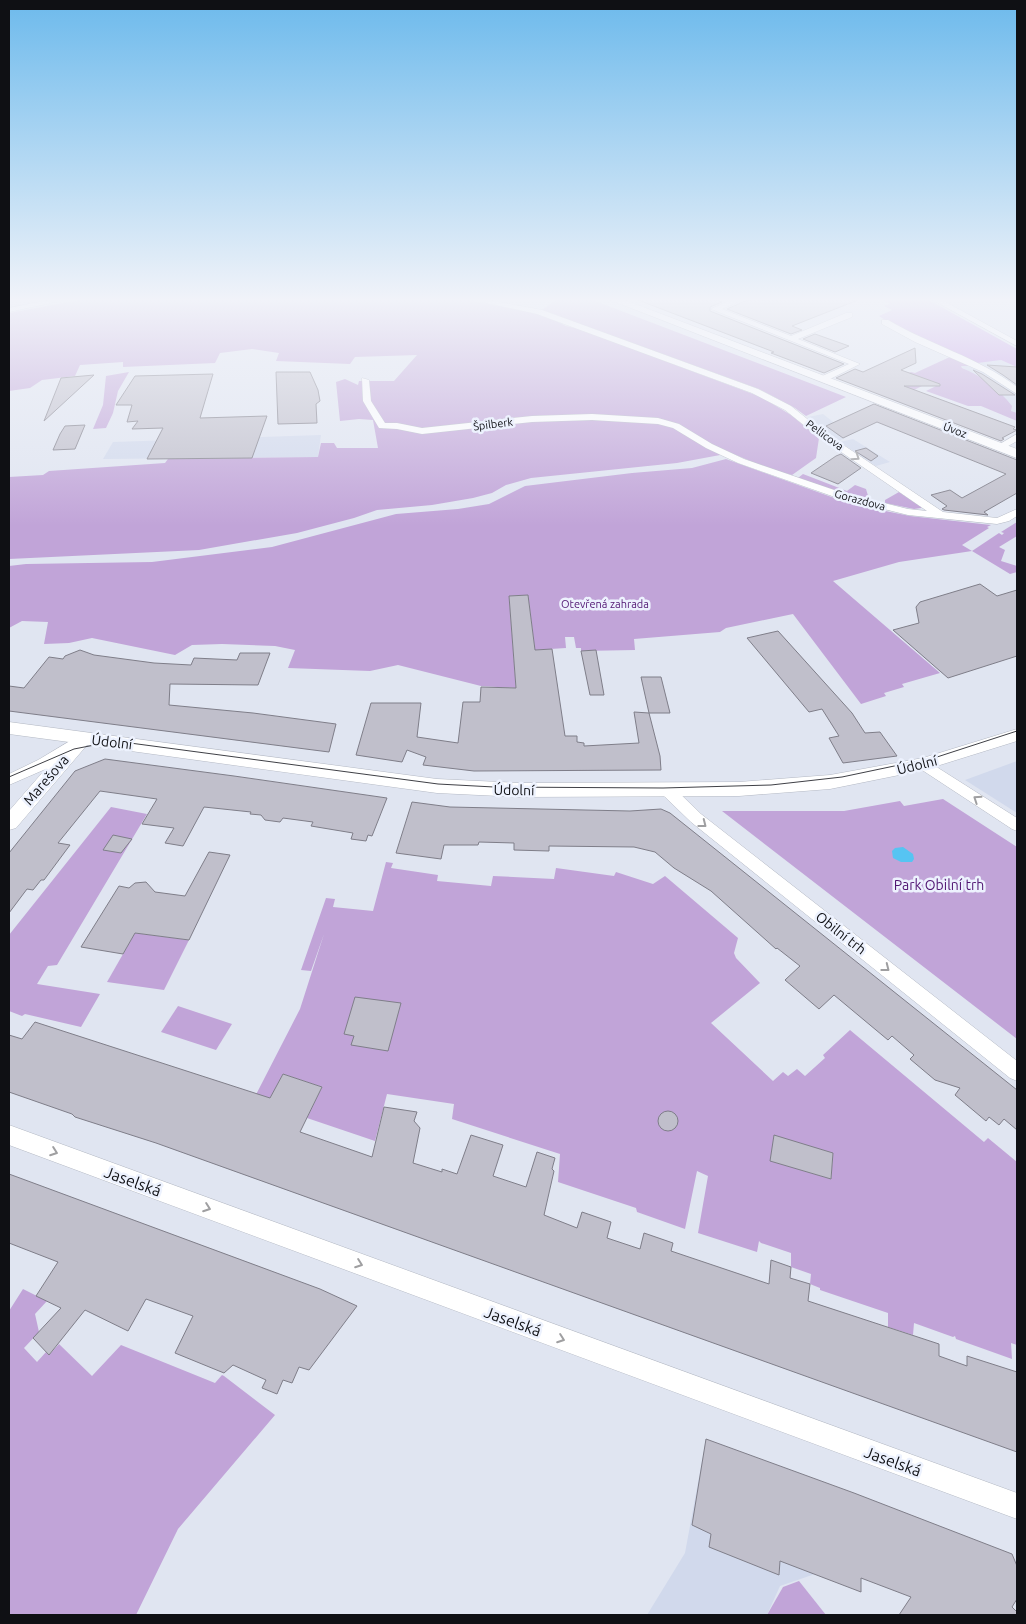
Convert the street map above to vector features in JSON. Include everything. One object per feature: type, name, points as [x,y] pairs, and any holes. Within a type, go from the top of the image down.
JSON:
[{"type":"main road","name":"Úvoz","points":[[812,375],[1017,454]]},
{"type":"street","name":"Pellicova","points":[[710,375],[754,391],[788,408],[818,432],[940,515]]},
{"type":"street","points":[[823,379],[832,375]]},
{"type":"street","points":[[997,375],[1017,391]]},
{"type":"street","name":"Špilberk","points":[[365,380],[367,401],[382,426],[397,426],[422,431],[532,419],[632,419],[658,421],[676,426],[709,446]]},
{"type":"street","points":[[1000,447],[1017,437]]},
{"type":"street","name":"Gorazdova","points":[[709,446],[749,464],[836,494],[908,512],[997,520],[1005,519],[1017,512]]},
{"type":"street","name":"Údolní","points":[[9,728],[451,788],[520,790],[668,791],[795,786],[858,778],[924,764],[1017,735]]},
{"type":"street","points":[[9,780],[43,764],[83,738]]},
{"type":"street","name":"Marešova","points":[[9,823],[83,738]]},
{"type":"street","points":[[924,764],[1017,825]]},
{"type":"street","name":"Obilní trh","points":[[668,791],[696,818],[1017,1072]]},
{"type":"street","name":"Jaselská","points":[[9,1135],[1017,1506]]},
{"type":"shaded area","points":[[974,375],[1017,375],[1017,413],[1013,413],[985,382]]},
{"type":"shaded area","points":[[823,414],[848,436],[839,441],[808,417]]},
{"type":"shaded area","points":[[321,435],[318,457],[103,459],[113,442]]},
{"type":"shaded area","points":[[853,439],[890,462],[876,466],[840,442]]},
{"type":"shaded area","points":[[1017,761],[1017,813],[965,780]]},
{"type":"shaded area","points":[[706,1439],[822,1482],[815,1574],[780,1586],[767,1615],[647,1615],[685,1553]]},
{"type":"green space","points":[[9,375],[76,375],[42,380],[30,388],[9,391]]},
{"type":"green space","points":[[127,375],[118,391],[113,413],[106,428],[93,429],[103,405],[106,376]]},
{"type":"green space","points":[[399,375],[702,375],[761,397],[791,415],[819,438],[816,458],[792,475],[767,468],[731,453],[677,463],[531,478],[506,485],[492,493],[473,498],[432,505],[377,510],[297,533],[199,550],[9,559],[9,477],[43,475],[49,471],[165,463],[168,459],[318,457],[321,443],[334,443],[337,448],[378,448],[373,420],[340,421],[336,382],[345,379],[358,385],[359,381],[394,381]]},
{"type":"green space","points":[[720,375],[788,375],[846,397],[806,416],[759,389]]},
{"type":"green space","points":[[904,375],[975,375],[995,388],[1012,406],[1011,411],[1017,413],[1017,421],[981,406],[968,406],[926,391],[940,384],[932,381],[912,391],[893,383],[896,378]]},
{"type":"green space","name":"Otevřená zahrada","points":[[726,459],[851,504],[910,516],[991,525],[962,545],[972,551],[899,562],[833,581],[940,673],[902,684],[904,687],[884,693],[886,696],[861,704],[793,614],[726,628],[720,632],[634,639],[635,650],[581,651],[581,648],[576,648],[574,637],[565,637],[566,648],[535,650],[528,595],[509,596],[516,688],[481,686],[398,665],[370,671],[288,668],[295,650],[275,646],[192,645],[175,655],[92,638],[69,643],[44,644],[48,622],[22,621],[9,628],[9,566],[26,564],[152,562],[272,547],[396,514],[458,509],[489,504],[525,486],[692,468]]},
{"type":"green space","points":[[803,474],[847,491],[855,485],[866,489],[869,499],[798,478]]},
{"type":"green space","points":[[899,492],[921,508],[914,509],[885,503],[885,500]]},
{"type":"green space","points":[[1017,522],[1017,536],[999,547],[1005,550],[1001,561],[1017,566],[1017,572],[1010,574],[972,551],[999,533],[1002,535],[1004,533],[1001,532]]},
{"type":"green space","name":"Park Obilní trh","points":[[943,799],[1017,847],[1017,1039],[722,811],[844,811],[900,801],[904,806]]},
{"type":"green space","points":[[111,807],[147,814],[57,965],[48,966],[37,984],[100,994],[81,1027],[25,1014],[22,1016],[9,1011],[9,935]]},
{"type":"green space","points":[[386,862],[393,863],[391,868],[438,875],[437,881],[491,886],[493,876],[554,879],[556,868],[614,876],[616,872],[653,884],[665,876],[738,938],[734,953],[736,958],[760,983],[711,1023],[773,1081],[783,1072],[788,1076],[797,1069],[805,1076],[825,1058],[823,1055],[850,1030],[984,1142],[988,1138],[1017,1162],[1017,1345],[1011,1343],[1012,1359],[956,1339],[955,1336],[953,1337],[914,1323],[913,1335],[888,1327],[888,1313],[820,1290],[820,1288],[810,1284],[811,1274],[791,1267],[791,1253],[759,1241],[757,1252],[698,1233],[708,1176],[697,1171],[685,1229],[637,1212],[636,1208],[558,1182],[560,1154],[452,1119],[454,1104],[387,1094],[375,1141],[307,1118],[322,1087],[283,1074],[265,1108],[245,1116],[300,1009],[324,934],[311,971],[301,970],[326,898],[335,899],[333,907],[373,911]],"holes":[[[774,1136],[833,1153],[831,1179],[771,1161]]]},
{"type":"green space","points":[[135,933],[189,940],[164,990],[107,982]]},
{"type":"green space","points":[[178,1006],[232,1024],[216,1050],[161,1032]]},
{"type":"green space","points":[[23,1289],[47,1301],[35,1314],[39,1332],[24,1348],[37,1362],[46,1352],[49,1355],[59,1344],[92,1376],[121,1345],[215,1383],[222,1375],[275,1415],[178,1529],[136,1615],[9,1615],[9,1311]]},
{"type":"green space","points":[[799,1581],[826,1615],[767,1615],[783,1587]]},
{"type":"water","points":[[903,847],[913,854],[914,859],[912,862],[901,862],[893,858],[892,851],[895,848]]},
{"type":"building","points":[[94,375],[44,421],[61,378]]},
{"type":"building","points":[[213,375],[200,418],[267,416],[252,458],[147,459],[163,428],[132,429],[138,421],[127,422],[132,405],[116,405],[135,376]]},
{"type":"building","points":[[276,375],[311,375],[318,390],[320,401],[316,404],[317,423],[278,424]]},
{"type":"building","points":[[843,375],[914,375],[940,384],[940,386],[904,386],[1015,427],[1013,429],[1017,430],[1002,438],[1004,439],[1001,441],[836,378]]},
{"type":"building","points":[[978,375],[983,375],[1015,395],[999,395]]},
{"type":"building","points":[[1003,375],[1017,375],[1017,385]]},
{"type":"building","points":[[874,404],[1017,460],[1017,493],[984,512],[988,515],[942,509],[947,506],[931,495],[950,490],[962,498],[1006,474],[877,422],[843,438],[826,426]]},
{"type":"building","points":[[85,425],[75,449],[53,450],[65,426]]},
{"type":"building","points":[[866,448],[878,456],[871,461],[855,451]]},
{"type":"building","points":[[841,454],[861,468],[838,484],[811,473],[836,456]]},
{"type":"building","points":[[980,584],[997,596],[1017,590],[1017,656],[948,678],[893,630],[919,623],[916,607],[920,602]]},
{"type":"building","points":[[528,595],[535,650],[552,649],[565,736],[577,736],[577,742],[584,743],[584,746],[639,743],[634,712],[649,713],[660,756],[661,770],[474,771],[423,765],[426,757],[407,750],[402,762],[356,755],[371,703],[421,703],[417,737],[458,743],[463,702],[480,702],[481,687],[516,688],[509,596]]},
{"type":"building","points":[[778,631],[852,713],[865,733],[880,732],[897,756],[843,763],[829,738],[839,736],[822,709],[809,712],[747,638]]},
{"type":"building","points":[[80,650],[94,655],[154,663],[191,665],[194,658],[237,660],[240,653],[270,653],[258,685],[170,684],[169,705],[253,713],[336,724],[329,752],[9,711],[9,686],[24,688],[49,657],[63,659],[65,656]]},
{"type":"building","points":[[596,650],[604,695],[590,695],[581,651]]},
{"type":"building","points":[[641,677],[661,677],[670,713],[649,713]]},
{"type":"building","points":[[105,759],[387,798],[372,836],[368,835],[366,841],[351,839],[353,833],[311,826],[313,822],[283,818],[280,822],[265,820],[261,815],[250,814],[251,812],[204,807],[183,846],[165,843],[174,828],[142,824],[157,799],[100,791],[58,843],[70,845],[44,880],[41,880],[33,890],[27,889],[9,913],[9,853],[75,771]]},
{"type":"building","points":[[412,802],[450,807],[630,811],[661,809],[670,813],[1017,1090],[1017,1130],[1004,1119],[999,1125],[989,1117],[986,1121],[955,1095],[960,1088],[935,1080],[910,1059],[914,1055],[892,1036],[888,1040],[834,995],[819,1009],[785,980],[800,966],[776,949],[711,891],[674,868],[655,852],[634,847],[549,846],[549,851],[514,850],[514,843],[479,842],[478,845],[444,845],[441,859],[396,853]]},
{"type":"building","points":[[113,835],[132,839],[121,853],[103,850]]},
{"type":"building","points":[[209,852],[230,855],[189,940],[135,933],[123,954],[81,947],[119,886],[129,888],[135,883],[146,882],[155,892],[185,896]]},
{"type":"building","points":[[355,997],[401,1003],[388,1051],[351,1045],[354,1036],[344,1034]]},
{"type":"building","points":[[35,1022],[270,1098],[283,1074],[322,1087],[300,1132],[372,1157],[384,1107],[417,1112],[414,1121],[420,1128],[413,1163],[442,1172],[442,1169],[457,1174],[471,1135],[503,1145],[493,1176],[526,1187],[537,1152],[555,1158],[544,1215],[577,1228],[582,1212],[611,1222],[607,1238],[640,1249],[644,1233],[673,1243],[671,1251],[769,1284],[771,1260],[791,1267],[790,1278],[810,1284],[808,1301],[939,1344],[939,1356],[967,1366],[967,1356],[1017,1372],[1017,1452],[9,1092],[9,1035],[22,1039]]},
{"type":"building","points":[[668,1111],[675,1114],[678,1121],[675,1128],[668,1131],[661,1128],[658,1121],[661,1114]]},
{"type":"building","points":[[774,1135],[833,1153],[831,1179],[770,1161]]},
{"type":"building","points":[[9,1174],[320,1289],[357,1306],[309,1370],[299,1367],[292,1383],[283,1380],[277,1394],[262,1388],[266,1380],[233,1365],[224,1373],[175,1353],[193,1316],[146,1299],[128,1331],[85,1310],[49,1355],[33,1338],[61,1308],[36,1296],[58,1262],[9,1243]]},
{"type":"building","points":[[706,1439],[854,1493],[1012,1554],[1017,1566],[1017,1599],[1012,1607],[1017,1612],[1017,1615],[899,1615],[911,1597],[861,1578],[861,1592],[780,1561],[779,1575],[709,1547],[711,1534],[692,1525]]},
{"type":"tram line","points":[[9,777],[74,749],[115,741],[438,784],[494,787],[663,788],[771,785],[842,777],[937,757],[1017,731]]}]
